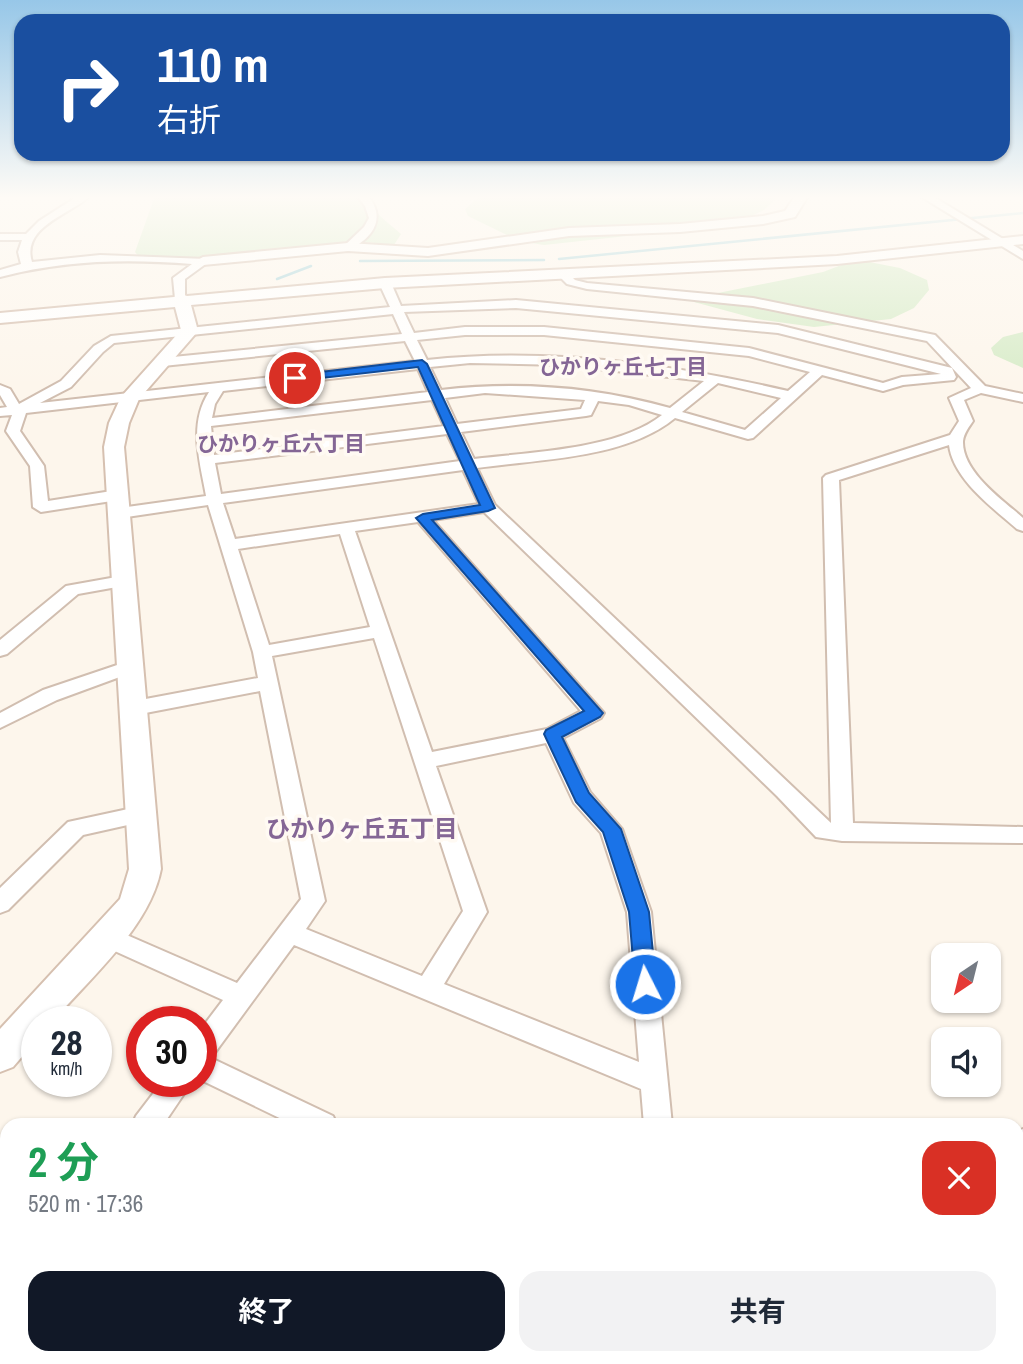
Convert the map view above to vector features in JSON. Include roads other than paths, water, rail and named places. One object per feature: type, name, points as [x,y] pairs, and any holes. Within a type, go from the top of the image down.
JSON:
[{"type":"street","points":[[25,260],[26,264]]},
{"type":"street","points":[[0,274],[26,264],[64,260]]},
{"type":"street","points":[[113,260],[217,260]]},
{"type":"street","points":[[552,260],[571,282],[587,286],[753,302],[931,338],[980,389]]},
{"type":"street","points":[[0,318],[181,299],[385,283],[840,260]]},
{"type":"street","points":[[190,331],[181,299],[179,278],[203,261]]},
{"type":"street","points":[[385,283],[488,508],[785,790],[824,831],[842,834],[1023,835]]},
{"type":"street","points":[[0,412],[18,410],[130,397],[422,364],[516,359],[749,352],[883,387],[902,381],[949,376],[947,371],[778,329],[655,315],[516,304],[432,306],[111,340],[103,344],[85,367],[67,383],[18,410],[13,431],[37,466],[41,507],[214,500],[610,445],[653,429],[715,378]]},
{"type":"street","points":[[641,355],[655,315]]},
{"type":"street","points":[[851,346],[875,325]]},
{"type":"street","points":[[163,362],[409,335],[500,330],[544,331],[791,396]]},
{"type":"street","points":[[0,1055],[132,908],[141,889],[145,869],[142,814],[122,581],[114,447],[119,423],[130,397],[190,331]]},
{"type":"street","points":[[204,423],[512,388],[630,401],[748,435],[820,370]]},
{"type":"street","points":[[217,1028],[313,901],[262,652],[214,500],[206,460],[204,423],[208,404],[219,387]]},
{"type":"street","points":[[0,389],[18,410]]},
{"type":"street","points":[[1023,398],[980,389],[956,398],[966,421],[956,438],[956,449],[966,470],[1023,526]]},
{"type":"street","points":[[206,460],[586,412],[593,396]]},
{"type":"street","points":[[842,834],[831,478],[956,438]]},
{"type":"street","points":[[228,545],[488,508]]},
{"type":"street","points":[[423,518],[594,713],[552,734],[424,761]]},
{"type":"street","points":[[346,528],[475,912],[428,990]]},
{"type":"street","points":[[0,650],[72,590],[122,581]]},
{"type":"street","points":[[262,652],[380,631]]},
{"type":"street","points":[[0,721],[50,695],[129,667]]},
{"type":"street","points":[[135,708],[267,683]]},
{"type":"street","points":[[552,734],[582,797],[611,829],[639,912],[657,1118]]},
{"type":"street","points":[[0,903],[76,828],[142,814]]},
{"type":"street","points":[[289,933],[654,1082]]},
{"type":"street","points":[[106,936],[240,996]]},
{"type":"street","points":[[217,1075],[308,1118]]},
{"type":"street","points":[[151,1118],[167,1097]]},
{"type":"waterway","points":[[360,261],[544,260]]},
{"type":"waterway","points":[[277,279],[311,266]]},
{"type":"district","name":"ひかりヶ丘七丁目","points":[[623,366]]},
{"type":"district","name":"ひかりヶ丘六丁目","points":[[281,443]]},
{"type":"district","name":"ひかりヶ丘五丁目","points":[[362,828]]}]
